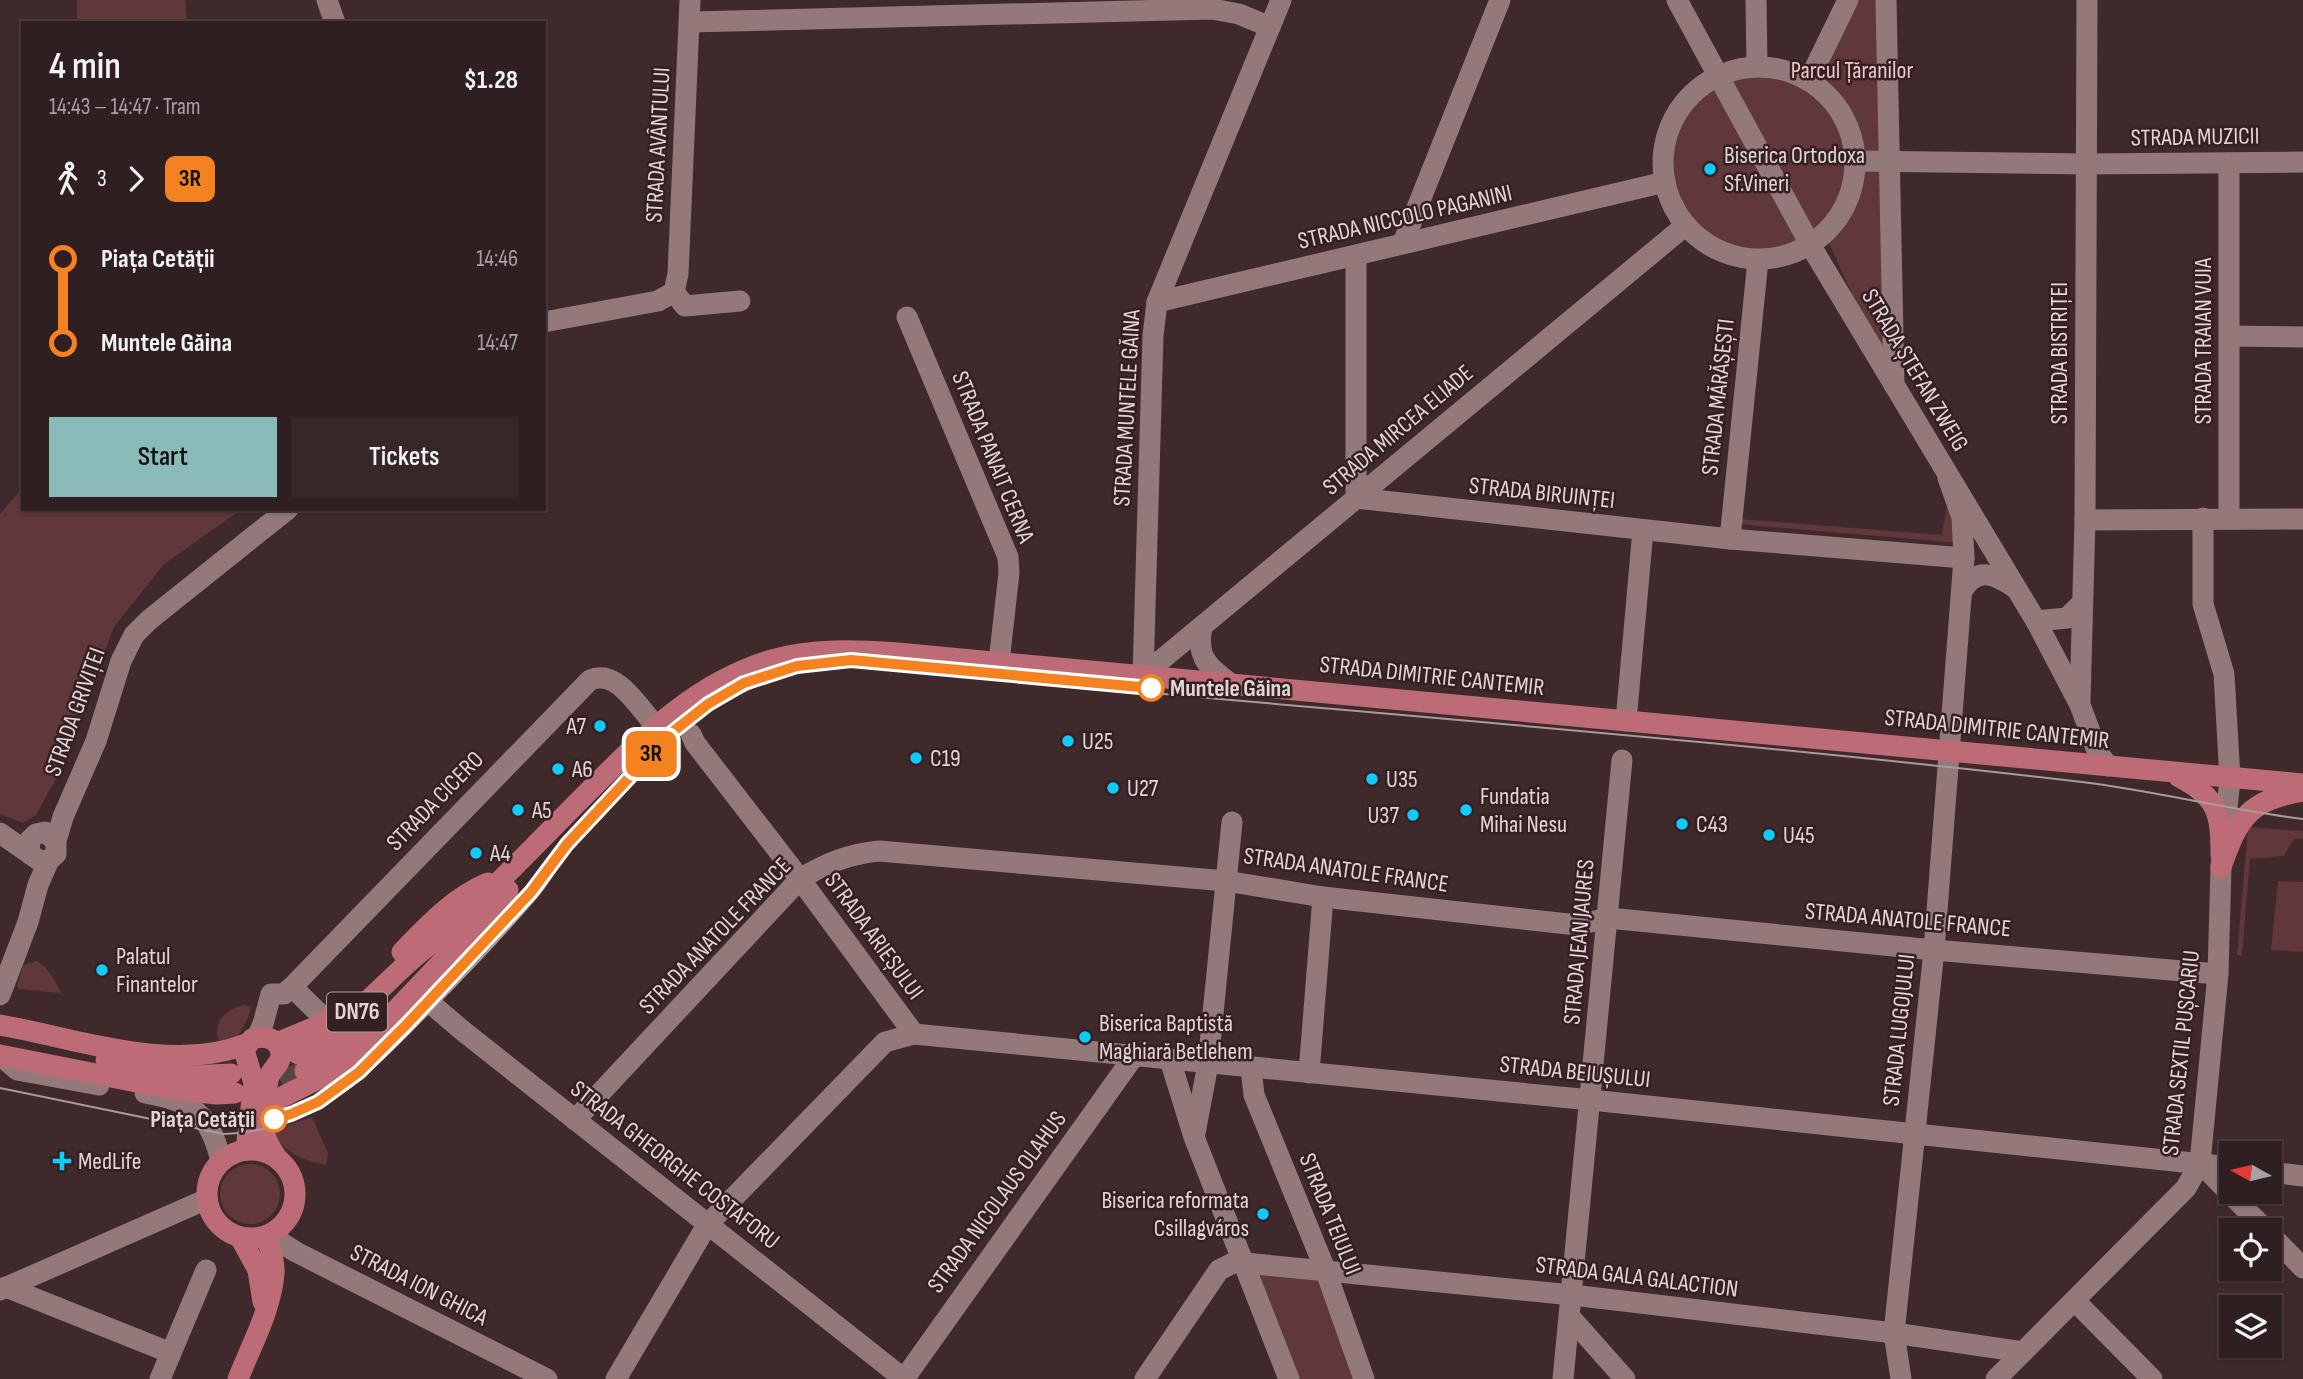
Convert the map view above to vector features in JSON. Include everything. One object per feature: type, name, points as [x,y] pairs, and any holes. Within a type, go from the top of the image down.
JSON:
[{"type":"main road","name":"STRADA DIMITRIE CANTEMIR","points":[[302,1062],[341,1045],[371,1020],[421,969],[449,931],[655,725],[695,696],[722,681],[763,663],[823,651],[865,650],[999,662],[2303,784]]},
{"type":"main road","points":[[2171,773],[2201,789],[2215,806],[2221,826],[2221,867]]},
{"type":"main road","points":[[2221,867],[2234,835],[2249,812],[2274,798],[2303,790]]},
{"type":"main road","points":[[264,1111],[274,1101],[313,1083],[341,1065],[415,991],[516,881],[545,836]]},
{"type":"main road","points":[[10,1027],[161,1054],[207,1055],[263,1041],[326,1020],[345,1006],[447,908],[471,891],[506,875]]},
{"type":"main road","points":[[0,1038],[174,1074],[211,1076],[233,1084],[180,1091],[0,1055]]},
{"type":"main road","points":[[263,1041],[281,1058],[269,1079],[262,1130],[293,1180],[295,1202],[286,1222],[268,1236],[259,1239],[240,1237],[226,1231],[215,1220],[207,1199],[209,1179],[221,1161],[246,1150],[259,1151],[277,1158]]},
{"type":"main road","points":[[246,1150],[254,1075],[243,1053],[263,1041]]},
{"type":"main road","points":[[238,1379],[262,1318],[274,1272],[268,1236]]},
{"type":"main road","points":[[240,1237],[258,1270],[262,1284],[262,1318]]},
{"type":"street","points":[[327,0],[334,21]]},
{"type":"street","name":"STRADA AVÂNTULUI","points":[[674,292],[678,274],[690,0]]},
{"type":"street","name":"STRADA MUNTELE GĂINA","points":[[1143,675],[1153,336],[1157,302],[1280,0]]},
{"type":"street","points":[[1403,243],[1500,0]]},
{"type":"street","name":"STRADA ȘTEFAN ZWEIG","points":[[1677,0],[1810,245],[2036,621],[2080,705],[2092,741],[2108,766]]},
{"type":"street","points":[[1756,0],[1757,66]]},
{"type":"street","points":[[1809,80],[1848,0]]},
{"type":"street","points":[[1885,0],[1894,387]]},
{"type":"street","name":"STRADA BISTRIȚEI","points":[[2080,705],[2085,520],[2087,0]]},
{"type":"street","points":[[690,22],[1212,9],[1239,14],[1270,27]]},
{"type":"street","points":[[1757,66],[1784,69],[1809,80],[1830,97],[1845,119],[1854,144],[1856,161],[1852,189],[1845,207],[1825,234],[1810,245],[1784,256],[1758,260],[1738,257],[1719,251],[1701,240],[1672,205],[1665,182],[1664,146],[1673,120],[1687,99],[1718,75],[1757,66]]},
{"type":"street","points":[[1856,161],[2087,164]]},
{"type":"street","name":"STRADA MUZICII","points":[[2087,164],[2303,162]]},
{"type":"street","name":"STRADA TRAIAN VUIA","points":[[2229,163],[2229,518]]},
{"type":"street","name":"STRADA NICCOLO PAGANINI","points":[[1157,302],[1665,182]]},
{"type":"street","name":"STRADA MIRCEA ELIADE","points":[[1143,675],[1686,225]]},
{"type":"street","points":[[1356,256],[1356,498]]},
{"type":"street","name":"STRADA MĂRĂȘEȘTI","points":[[1730,539],[1758,260]]},
{"type":"street","points":[[546,322],[658,301],[674,292],[685,306],[740,301]]},
{"type":"street","name":"STRADA PANAIT CERNA","points":[[907,317],[1007,557],[1009,573],[999,662]]},
{"type":"street","points":[[2231,336],[2303,337]]},
{"type":"street","name":"STRADA LUGOJULUI","points":[[1901,1379],[1894,1333],[1934,950],[1964,558],[1962,517],[1948,478]]},
{"type":"street","name":"STRADA BIRUINȚEI","points":[[1356,498],[1730,539],[1964,558]]},
{"type":"street","name":"STRADA GRIVIȚEI","points":[[0,995],[28,922],[41,846],[71,798],[96,741],[121,661],[134,635],[158,612],[285,511]]},
{"type":"street","name":"STRADA SEXTIL PUȘCARIU","points":[[1996,1379],[2186,1188],[2200,1163],[2218,974],[2221,867],[2230,779],[2224,674],[2203,604],[2203,518]]},
{"type":"street","points":[[2085,520],[2303,519]]},
{"type":"street","points":[[1626,721],[1643,530]]},
{"type":"street","points":[[1962,592],[1968,582],[1984,575],[2005,581],[2017,590]]},
{"type":"street","points":[[2036,621],[2067,618],[2082,603]]},
{"type":"street","points":[[1202,627],[1200,649],[1204,658],[1212,670],[1230,683]]},
{"type":"street","name":"STRADA CICERO","points":[[292,987],[590,680],[602,676],[613,680],[655,725]]},
{"type":"street","name":"STRADA ARIEȘULUI","points":[[691,734],[695,743],[800,879],[914,1034]]},
{"type":"street","name":"STRADA JEAN JAURES","points":[[1563,1379],[1622,760]]},
{"type":"street","points":[[1194,1137],[1208,1064],[1232,822]]},
{"type":"street","points":[[0,831],[41,846]]},
{"type":"street","name":"STRADA ANATOLE FRANCE","points":[[575,1120],[800,879],[842,857],[879,851],[1226,881],[1322,897],[1577,925],[1608,918],[2218,974]]},
{"type":"street","points":[[1309,1073],[1322,897]]},
{"type":"street","points":[[263,1041],[269,1002],[292,987],[326,1020]]},
{"type":"street","name":"STRADA GHEORGHE COSTAFORU","points":[[415,991],[904,1379]]},
{"type":"street","points":[[0,995],[4,1016],[10,1027]]},
{"type":"street","points":[[616,1379],[707,1225],[885,1042],[914,1034]]},
{"type":"street","name":"STRADA BEIUȘULUI","points":[[914,1034],[1591,1100],[2219,1165]]},
{"type":"street","points":[[0,1055],[8,1068],[153,1095],[187,1104],[209,1125],[221,1161]]},
{"type":"street","name":"STRADA NICOLAUS OLAHUS","points":[[904,1379],[1134,1056]]},
{"type":"street","points":[[1170,1060],[1194,1137],[1289,1379]]},
{"type":"street","name":"STRADA TEIULUI","points":[[1251,1068],[1254,1095],[1325,1269],[1364,1379]]},
{"type":"street","points":[[2200,1163],[2254,1218]]},
{"type":"street","points":[[2282,1174],[2303,1177]]},
{"type":"street","points":[[3,1288],[207,1199]]},
{"type":"street","name":"STRADA ION GHICA","points":[[268,1236],[547,1379]]},
{"type":"street","points":[[2282,1246],[2303,1268]]},
{"type":"street","points":[[1145,1379],[1219,1270],[1235,1262],[1244,1262]]},
{"type":"street","name":"STRADA GALA GALACTION","points":[[1244,1262],[1572,1295],[1894,1333],[2023,1352]]},
{"type":"street","points":[[160,1379],[206,1270]]},
{"type":"street","points":[[3,1288],[171,1353]]},
{"type":"street","points":[[2075,1301],[2152,1379]]},
{"type":"street","points":[[1570,1317],[1625,1379]]},
{"type":"green space","points":[[77,0],[185,0],[187,21],[77,21]]},
{"type":"green space","name":"Parcul Țăranilor","points":[[1848,0],[1886,0],[1894,387],[1825,234],[1780,257],[1752,259],[1732,255],[1696,235],[1682,220],[1665,183],[1665,144],[1671,126],[1691,95],[1721,74],[1739,68],[1771,67],[1809,79]]},
{"type":"green space","points":[[21,489],[21,511],[239,511],[164,564],[114,627],[57,777],[36,815],[23,823],[0,814],[0,514]]},
{"type":"green space","points":[[1949,493],[1959,543],[1737,524],[1739,519],[1942,535]]},
{"type":"green space","points":[[2248,827],[2303,831],[2303,839],[2294,839],[2284,856],[2250,859],[2242,956],[2237,955]]},
{"type":"green space","points":[[2278,881],[2303,882],[2303,952],[2271,950]]},
{"type":"green space","points":[[37,961],[51,975],[61,993],[19,989],[17,986],[23,965]]},
{"type":"green space","points":[[243,1005],[251,1007],[237,1038],[223,1043],[219,1041],[217,1028],[222,1018],[226,1013]]},
{"type":"green space","points":[[312,1117],[328,1153],[326,1165],[294,1154],[282,1144],[273,1130]]},
{"type":"green space","points":[[244,1164],[256,1164],[272,1172],[278,1182],[278,1206],[272,1216],[256,1224],[244,1224],[228,1216],[220,1200],[220,1188],[228,1172]]},
{"type":"green space","points":[[1244,1262],[1325,1269],[1364,1379],[1289,1379]]},
{"type":"tunnel","points":[[251,1090],[278,1083],[305,1071]]},
{"type":"tram line","name":"3R","points":[[274,1119],[318,1102],[359,1072],[531,892],[567,844],[670,734],[719,696],[744,683],[797,666],[851,660],[1151,688]]},
{"type":"tram line","points":[[0,1088],[224,1134],[255,1131],[308,1113],[354,1084],[417,1025],[510,927],[540,893],[577,842],[676,737],[697,719],[744,692],[769,681],[822,669],[876,667],[1932,765],[2137,790],[2303,819]]},
{"type":"place","name":"Biserica Ortodoxa Sf.Vineri","points":[[1710,169]]},
{"type":"place","name":"Muntele Găina","points":[[1151,688]]},
{"type":"place","name":"A7","points":[[600,726]]},
{"type":"place","name":"U25","points":[[1068,741]]},
{"type":"place","name":"C19","points":[[916,758]]},
{"type":"place","name":"A6","points":[[558,769]]},
{"type":"place","name":"U35","points":[[1372,779]]},
{"type":"place","name":"U27","points":[[1113,788]]},
{"type":"place","name":"A5","points":[[518,810]]},
{"type":"place","name":"Fundatia Mihai Nesu","points":[[1466,810]]},
{"type":"place","name":"U37","points":[[1413,815]]},
{"type":"place","name":"C43","points":[[1682,824]]},
{"type":"place","name":"U45","points":[[1769,835]]},
{"type":"place","name":"A4","points":[[476,853]]},
{"type":"place","name":"Palatul Finantelor","points":[[102,970]]},
{"type":"place","name":"Biserica Baptistă Maghiară Betlehem","points":[[1085,1037]]},
{"type":"place","name":"Piața Cetății","points":[[274,1119]]},
{"type":"place","name":"MedLife","points":[[62,1161]]},
{"type":"place","name":"Biserica reformata Csillagváros","points":[[1263,1214]]}]
